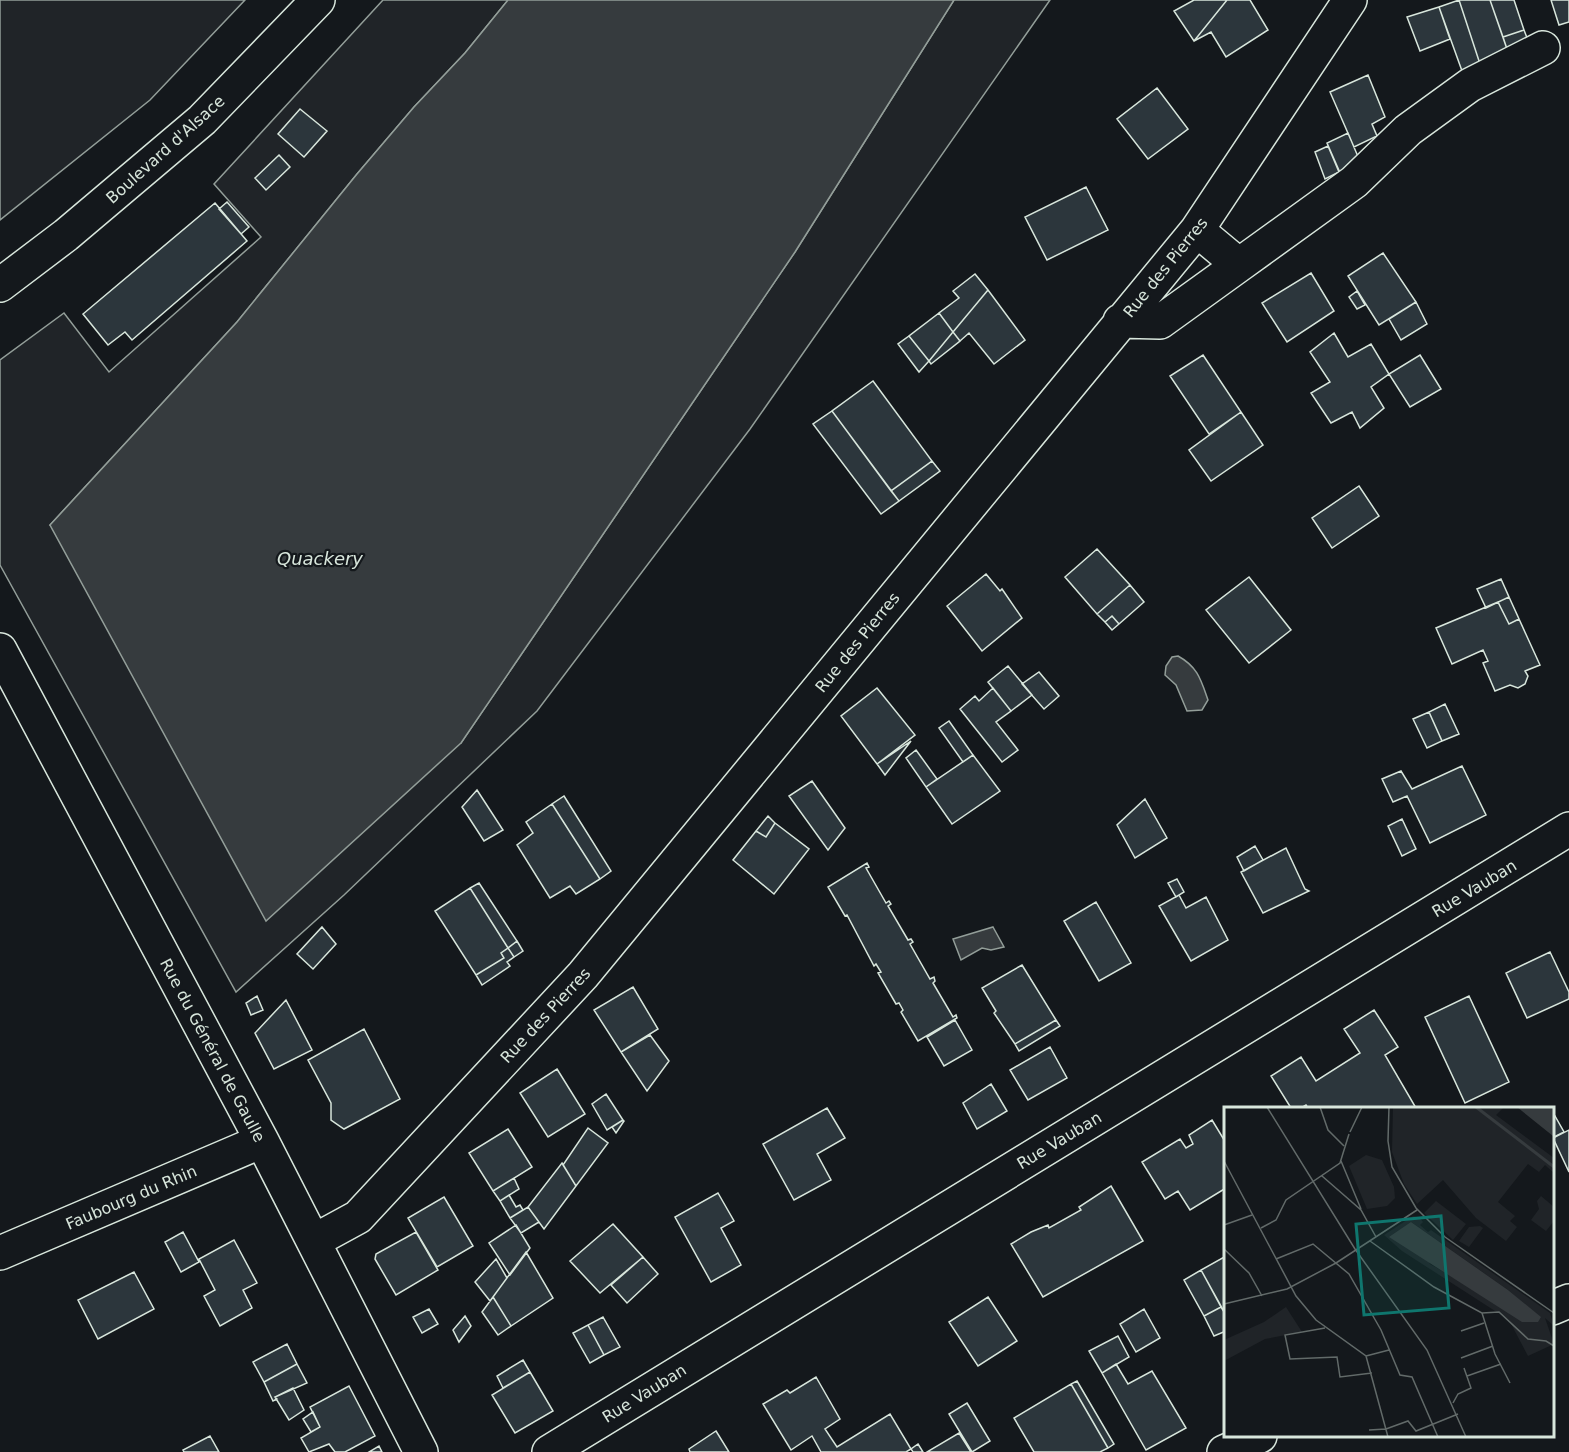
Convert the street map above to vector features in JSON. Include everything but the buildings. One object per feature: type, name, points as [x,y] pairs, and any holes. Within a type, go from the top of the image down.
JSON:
[{"type":"street","name":"Boulevard d'Alsace","points":[[0,285],[66,235],[202,120],[318,0]]},
{"type":"street","name":"Rue des Pierres","points":[[314,1240],[358,1217],[583,975],[1120,321],[1197,231],[1350,0]]},
{"type":"street","points":[[1120,321],[1160,322],[1354,182],[1408,130],[1470,85],[1543,48]]},
{"type":"street","points":[[1197,231],[1239,265]]},
{"type":"street","name":"Rue du Général de Gaulle","points":[[0,650],[314,1240],[421,1452]]},
{"type":"street","name":"Rue Vauban","points":[[549,1452],[1569,829]]},
{"type":"street","name":"Faubourg du Rhin","points":[[0,1253],[262,1141]]},
{"type":"street","points":[[1554,1307],[1569,1301]]},
{"type":"street","points":[[1224,1452],[1258,1437]]},
{"type":"shaded area","points":[[0,0],[245,0],[150,100],[0,220]]},
{"type":"shaded area","points":[[383,0],[508,0],[465,53],[414,107],[357,174],[237,322],[50,525],[461,743],[795,252],[954,0],[1050,0],[750,429],[537,711],[344,895],[236,992],[0,565],[0,360],[64,313],[109,372],[261,237],[214,184]]},
{"type":"water","name":"Quackery","points":[[508,0],[954,0],[795,252],[461,743],[266,921],[50,525],[237,322],[357,174],[414,107],[465,53]]},
{"type":"water","points":[[1178,656],[1194,669],[1201,680],[1208,700],[1202,710],[1187,711],[1176,685],[1165,675],[1166,666],[1172,657]]},
{"type":"water","points":[[993,927],[1004,947],[991,950],[982,948],[961,960],[953,939]]}]
